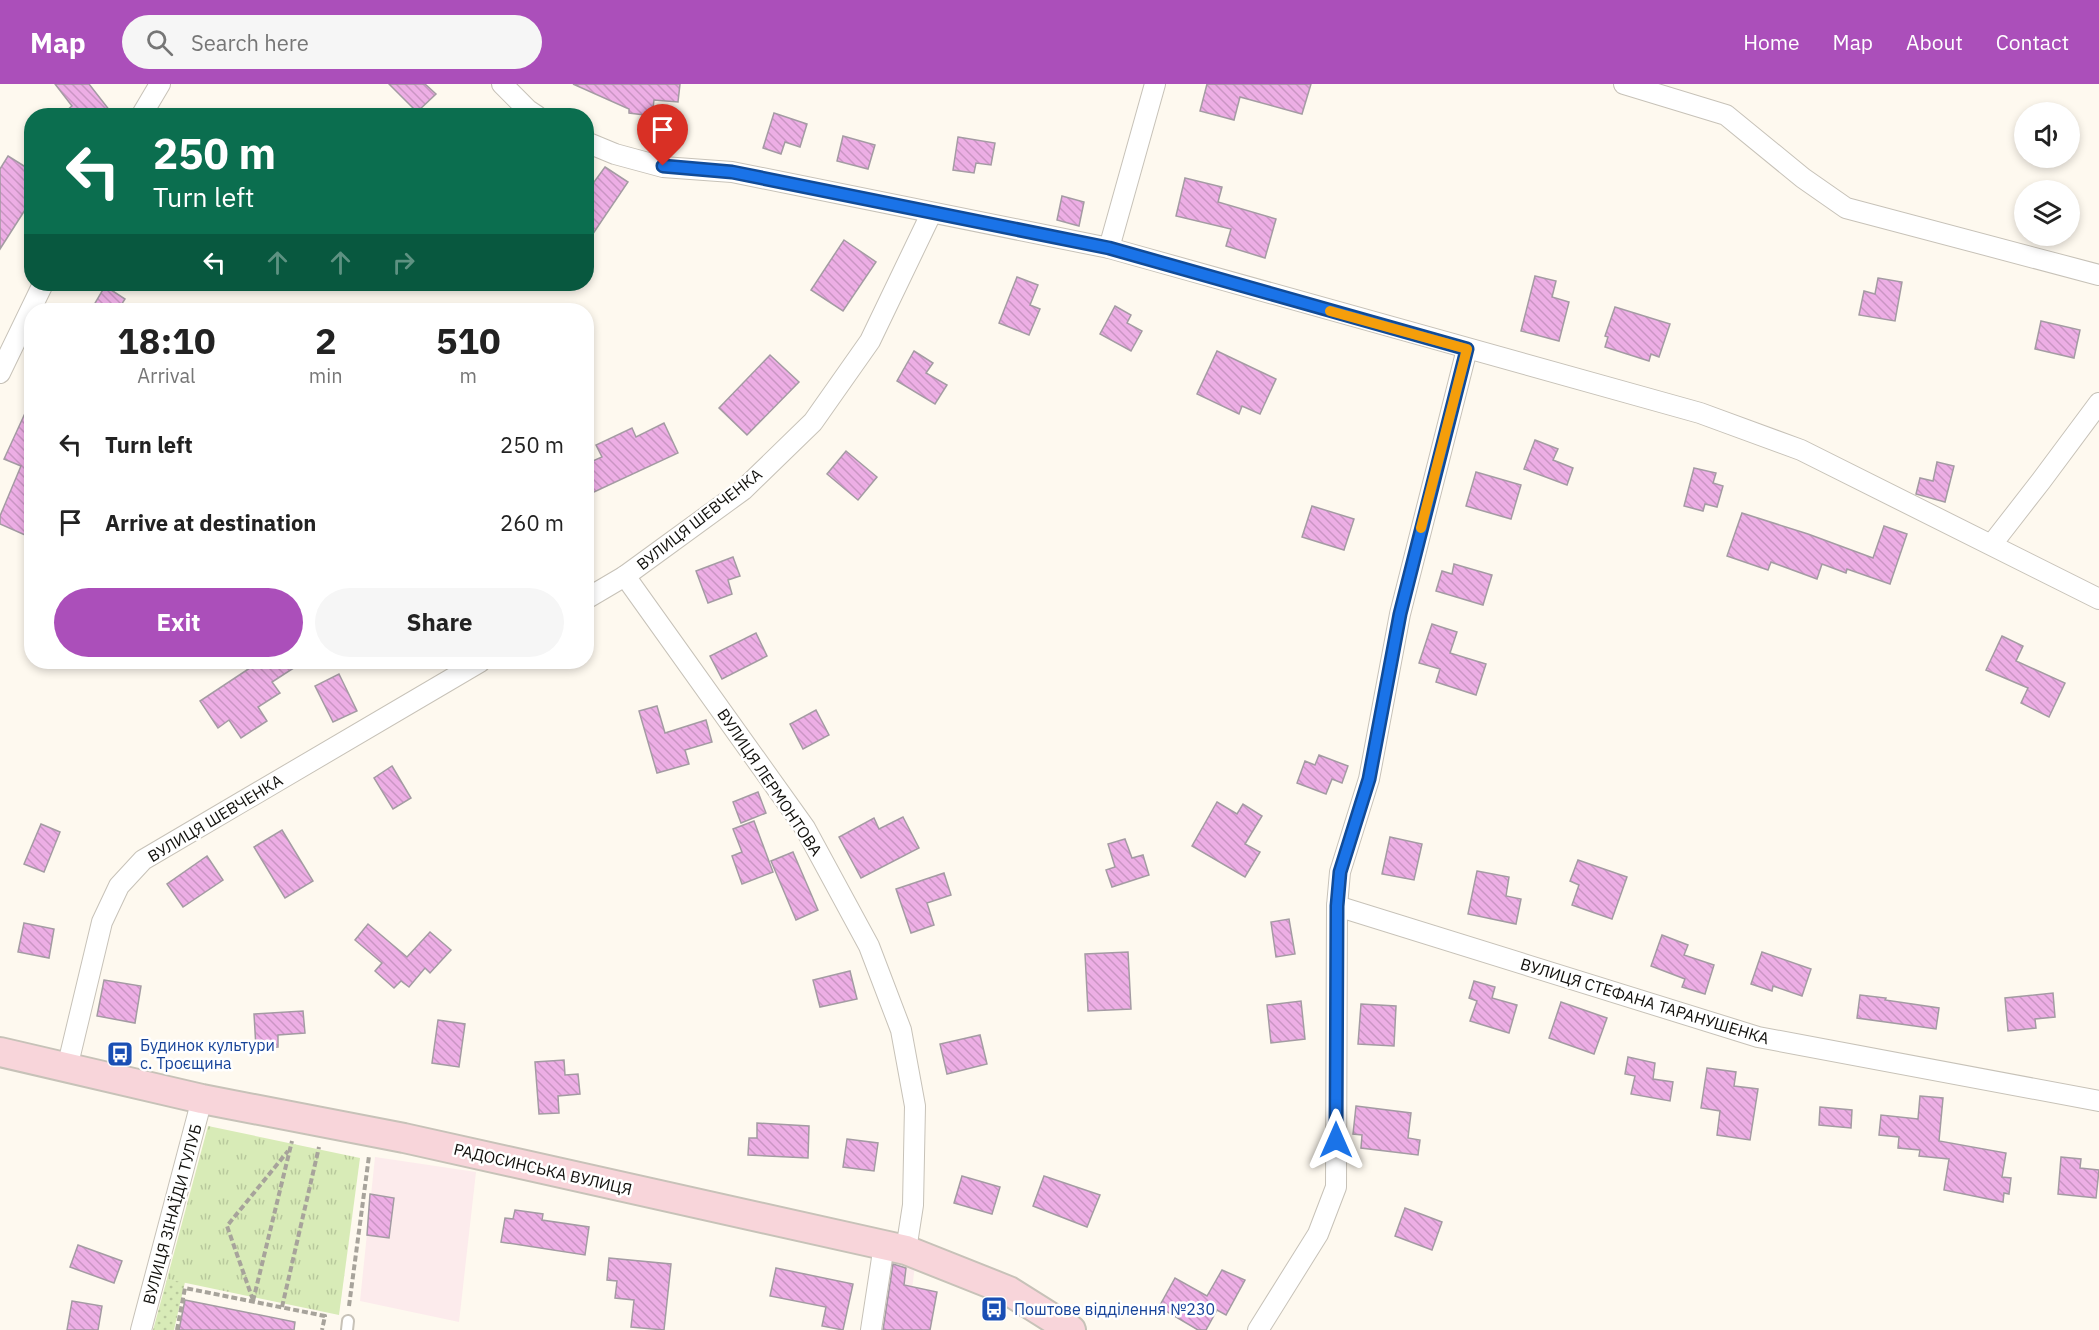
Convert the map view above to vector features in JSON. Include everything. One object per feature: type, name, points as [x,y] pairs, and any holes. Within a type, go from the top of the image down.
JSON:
[{"type":"street","points":[[146,108],[160,84]]},
{"type":"street","points":[[502,84],[526,108]]},
{"type":"street","points":[[1109,248],[1155,84]]},
{"type":"street","points":[[1624,84],[1726,115],[1803,178],[1846,208],[2099,275]]},
{"type":"street","points":[[594,145],[615,154],[663,166],[732,172],[931,214],[1109,248],[1700,412],[1802,450],[2099,599]]},
{"type":"street","name":"ВУЛИЦЯ ШЕВЧЕНКА","points":[[594,594],[625,576],[743,490],[813,422],[870,341],[931,214]]},
{"type":"street","points":[[0,373],[24,323]]},
{"type":"street","points":[[1258,1330],[1318,1234],[1336,1187],[1337,906],[1340,872],[1369,779],[1400,614],[1467,349]]},
{"type":"street","points":[[1992,544],[2099,403]]},
{"type":"street","name":"ВУЛИЦЯ ЛЕРМОНТОВА","points":[[625,576],[805,828],[869,946],[901,1030],[915,1106],[913,1205],[895,1248],[871,1330]]},
{"type":"street","name":"ВУЛИЦЯ ШЕВЧЕНКА","points":[[67,1068],[102,922],[119,886],[143,860],[468,669]]},
{"type":"street","name":"ВУЛИЦЯ СТЕФАНА ТАРАНУШЕНКА","points":[[1337,906],[1758,1037],[2099,1101]]},
{"type":"street","name":"РАДОСИНСЬКА ВУЛИЦЯ","points":[[0,1052],[202,1099],[374,1132],[895,1248],[1009,1291],[1071,1330]]},
{"type":"street","name":"ВУЛИЦЯ ЗІНАЇДИ ТУЛУБ","points":[[141,1330],[202,1099]]},
{"type":"path","points":[[254,1301],[227,1226],[311,1120]]},
{"type":"path","points":[[282,1307],[311,1120]]},
{"type":"path","points":[[347,1325],[367,1165],[374,1132]]},
{"type":"path","points":[[254,1301],[290,1148]]},
{"type":"path","points":[[177,1330],[186,1288],[325,1316],[322,1330]]},
{"type":"shaded area","points":[[375,1157],[476,1172],[459,1322],[360,1301]]},
{"type":"shaded area","points":[[890,1261],[915,1265],[909,1314],[882,1314]]},
{"type":"green space","points":[[208,1126],[360,1158],[339,1315],[167,1279]]},
{"type":"green space","points":[[167,1279],[185,1282],[174,1330],[153,1330]]},
{"type":"building","points":[[55,84],[89,84],[108,108],[70,108],[72,106]]},
{"type":"building","points":[[389,84],[425,84],[436,94],[421,108],[413,108]]},
{"type":"building","points":[[573,84],[680,84],[678,102],[654,100],[652,116],[629,113],[629,109]]},
{"type":"building","points":[[1207,84],[1311,84],[1302,114],[1240,97],[1234,120],[1200,111]]},
{"type":"building","points":[[774,113],[807,124],[800,147],[785,142],[781,154],[763,148]]},
{"type":"building","points":[[843,136],[875,145],[868,169],[837,161]]},
{"type":"building","points":[[958,137],[995,143],[991,165],[976,163],[974,173],[953,170]]},
{"type":"building","points":[[8,156],[24,166],[24,212],[0,249],[0,169]]},
{"type":"building","points":[[605,167],[628,182],[594,232],[594,182]]},
{"type":"building","points":[[1185,178],[1222,187],[1218,202],[1276,219],[1265,258],[1226,246],[1231,229],[1176,216]]},
{"type":"building","points":[[1062,196],[1084,202],[1079,226],[1057,220]]},
{"type":"building","points":[[844,240],[876,262],[843,311],[811,290]]},
{"type":"building","points":[[1535,276],[1556,281],[1552,297],[1569,302],[1559,341],[1521,331]]},
{"type":"building","points":[[1017,277],[1038,285],[1030,305],[1040,309],[1029,335],[999,323]]},
{"type":"building","points":[[1878,278],[1902,282],[1895,321],[1859,315],[1864,291],[1875,294]]},
{"type":"building","points":[[102,291],[113,291],[125,299],[122,303],[95,303]]},
{"type":"building","points":[[1115,306],[1131,315],[1127,323],[1142,331],[1131,351],[1100,334]]},
{"type":"building","points":[[1615,307],[1670,324],[1659,357],[1651,354],[1649,361],[1605,347],[1608,337],[1605,336]]},
{"type":"building","points":[[2041,321],[2080,330],[2074,358],[2035,349]]},
{"type":"building","points":[[914,351],[933,363],[926,373],[947,385],[935,404],[897,381]]},
{"type":"building","points":[[1217,351],[1276,379],[1260,414],[1242,406],[1239,414],[1197,394]]},
{"type":"building","points":[[770,355],[799,382],[747,435],[719,408]]},
{"type":"building","points":[[24,415],[24,534],[0,524],[0,516],[21,466],[4,459]]},
{"type":"building","points":[[664,423],[678,453],[594,492],[594,460],[602,457],[596,445],[632,428],[636,437]]},
{"type":"building","points":[[1535,440],[1558,449],[1553,460],[1573,468],[1567,485],[1524,469]]},
{"type":"building","points":[[846,451],[877,477],[858,500],[827,474]]},
{"type":"building","points":[[1937,462],[1954,466],[1945,502],[1916,494],[1920,478],[1933,481]]},
{"type":"building","points":[[1694,468],[1716,473],[1713,483],[1723,486],[1717,507],[1705,504],[1703,511],[1684,506]]},
{"type":"building","points":[[1476,472],[1521,485],[1511,519],[1466,506]]},
{"type":"building","points":[[1312,506],[1354,519],[1344,550],[1302,537]]},
{"type":"building","points":[[1742,513],[1873,558],[1884,526],[1907,534],[1890,584],[1847,569],[1846,573],[1822,564],[1817,579],[1771,562],[1768,570],[1727,556]]},
{"type":"building","points":[[733,557],[740,576],[728,580],[732,594],[708,603],[696,571]]},
{"type":"building","points":[[1454,564],[1492,575],[1483,605],[1436,591],[1442,571],[1452,574]]},
{"type":"building","points":[[1432,624],[1457,632],[1450,653],[1486,664],[1476,695],[1436,682],[1440,669],[1419,663]]},
{"type":"building","points":[[756,633],[767,656],[722,679],[710,656]]},
{"type":"building","points":[[2002,636],[2023,646],[2016,661],[2065,683],[2049,717],[2021,703],[2028,688],[1986,670]]},
{"type":"building","points":[[248,669],[292,669],[272,682],[280,693],[258,707],[267,721],[241,738],[229,720],[218,728],[200,701]]},
{"type":"building","points":[[339,674],[357,711],[333,722],[315,686]]},
{"type":"building","points":[[657,706],[665,733],[706,720],[712,742],[685,750],[689,764],[657,773],[639,711]]},
{"type":"building","points":[[816,710],[829,735],[803,749],[790,724]]},
{"type":"building","points":[[1319,755],[1348,766],[1342,783],[1332,779],[1326,794],[1297,783],[1305,761],[1315,765]]},
{"type":"building","points":[[392,766],[411,798],[393,809],[374,778]]},
{"type":"building","points":[[758,792],[766,813],[741,823],[733,802]]},
{"type":"building","points":[[1217,802],[1237,814],[1243,804],[1262,816],[1245,844],[1260,852],[1245,877],[1192,846]]},
{"type":"building","points":[[903,817],[919,848],[861,878],[839,837],[874,818],[879,829]]},
{"type":"building","points":[[754,821],[773,872],[742,884],[732,856],[742,852],[733,829]]},
{"type":"building","points":[[41,824],[60,832],[44,872],[24,864]]},
{"type":"building","points":[[282,830],[313,881],[285,898],[254,847]]},
{"type":"building","points":[[1390,837],[1422,844],[1414,880],[1382,874]]},
{"type":"building","points":[[1125,839],[1132,858],[1143,855],[1149,875],[1112,887],[1106,870],[1115,867],[1108,844]]},
{"type":"building","points":[[793,852],[818,910],[796,920],[771,861]]},
{"type":"building","points":[[207,856],[223,880],[183,907],[167,884]]},
{"type":"building","points":[[1578,860],[1627,877],[1612,919],[1572,905],[1579,885],[1570,881]]},
{"type":"building","points":[[1477,871],[1509,877],[1506,896],[1521,899],[1516,924],[1468,914]]},
{"type":"building","points":[[944,873],[951,895],[927,903],[934,925],[911,933],[896,889]]},
{"type":"building","points":[[1289,919],[1295,954],[1276,957],[1271,922]]},
{"type":"building","points":[[24,923],[54,929],[49,958],[18,952]]},
{"type":"building","points":[[368,924],[407,957],[430,932],[451,950],[430,973],[425,968],[409,987],[401,981],[394,988],[375,971],[382,963],[355,940]]},
{"type":"building","points":[[1662,935],[1688,945],[1684,955],[1714,965],[1705,994],[1682,987],[1685,979],[1651,966]]},
{"type":"building","points":[[1128,952],[1131,1009],[1088,1011],[1085,954]]},
{"type":"building","points":[[1762,952],[1811,969],[1802,996],[1773,986],[1772,991],[1751,984]]},
{"type":"building","points":[[850,971],[857,999],[820,1007],[813,980]]},
{"type":"building","points":[[104,980],[141,986],[135,1023],[97,1016]]},
{"type":"building","points":[[1474,981],[1495,987],[1492,998],[1517,1005],[1509,1033],[1470,1021],[1477,1001],[1469,998]]},
{"type":"building","points":[[2053,993],[2055,1017],[2035,1019],[2036,1028],[2008,1031],[2005,998]]},
{"type":"building","points":[[1860,995],[1939,1008],[1936,1029],[1857,1018]]},
{"type":"building","points":[[1301,1001],[1305,1039],[1271,1043],[1267,1005]]},
{"type":"building","points":[[1561,1002],[1607,1018],[1594,1054],[1549,1038]]},
{"type":"building","points":[[1361,1004],[1396,1006],[1394,1046],[1358,1044]]},
{"type":"building","points":[[303,1011],[305,1033],[278,1035],[278,1047],[256,1048],[254,1014]]},
{"type":"building","points":[[438,1020],[465,1024],[459,1067],[432,1063]]},
{"type":"building","points":[[980,1035],[987,1064],[947,1074],[940,1044]]},
{"type":"building","points":[[1628,1057],[1655,1063],[1653,1079],[1673,1082],[1670,1101],[1631,1094],[1635,1076],[1625,1074]]},
{"type":"building","points":[[564,1060],[565,1075],[578,1074],[580,1094],[558,1096],[559,1113],[539,1114],[535,1062]]},
{"type":"building","points":[[1707,1068],[1736,1072],[1734,1086],[1758,1089],[1750,1140],[1717,1135],[1720,1111],[1701,1108]]},
{"type":"building","points":[[1920,1096],[1943,1098],[1939,1141],[2006,1153],[2002,1177],[2011,1178],[2009,1194],[2004,1193],[2003,1202],[1944,1190],[1949,1159],[1919,1156],[1920,1150],[1898,1148],[1899,1137],[1879,1135],[1881,1115],[1918,1119]]},
{"type":"building","points":[[1356,1106],[1411,1113],[1408,1138],[1420,1140],[1418,1155],[1361,1148],[1362,1135],[1353,1134]]},
{"type":"building","points":[[1820,1107],[1852,1110],[1851,1128],[1819,1125]]},
{"type":"building","points":[[757,1123],[809,1126],[808,1158],[748,1155],[749,1138],[757,1138]]},
{"type":"building","points":[[847,1139],[878,1143],[874,1171],[843,1167]]},
{"type":"building","points":[[2061,1157],[2081,1159],[2080,1168],[2099,1170],[2096,1198],[2058,1194]]},
{"type":"building","points":[[962,1176],[1000,1187],[992,1214],[954,1203]]},
{"type":"building","points":[[1044,1176],[1100,1195],[1087,1227],[1033,1206]]},
{"type":"building","points":[[370,1194],[394,1198],[389,1238],[367,1235]]},
{"type":"building","points":[[1405,1208],[1442,1222],[1432,1250],[1395,1236]]},
{"type":"building","points":[[515,1210],[543,1214],[542,1220],[589,1227],[585,1255],[501,1242],[505,1218],[513,1219]]},
{"type":"building","points":[[78,1245],[122,1261],[114,1283],[70,1267]]},
{"type":"building","points":[[609,1258],[671,1264],[664,1330],[631,1327],[634,1300],[615,1298],[617,1281],[607,1280]]},
{"type":"building","points":[[893,1264],[906,1268],[904,1285],[937,1292],[930,1330],[883,1330]]},
{"type":"building","points":[[776,1268],[853,1284],[843,1330],[822,1326],[826,1307],[770,1296]]},
{"type":"building","points":[[1222,1270],[1245,1280],[1226,1315],[1217,1310],[1206,1330],[1198,1330],[1159,1307],[1175,1278],[1207,1296]]},
{"type":"building","points":[[185,1300],[295,1322],[294,1330],[179,1330]]},
{"type":"building","points":[[72,1301],[102,1306],[98,1330],[67,1330]]},
{"type":"slow traffic","points":[[1330,311],[1467,349],[1421,528]]},
{"type":"place","name":"Будинок культури с. Троєщина","points":[[120,1054]]},
{"type":"place","name":"Поштове відділення №230","points":[[994,1309]]},
{"type":"route","points":[[663,166],[732,172],[931,214],[1109,248],[1467,349],[1400,614],[1369,779],[1340,872],[1337,906],[1336,1140]]}]
